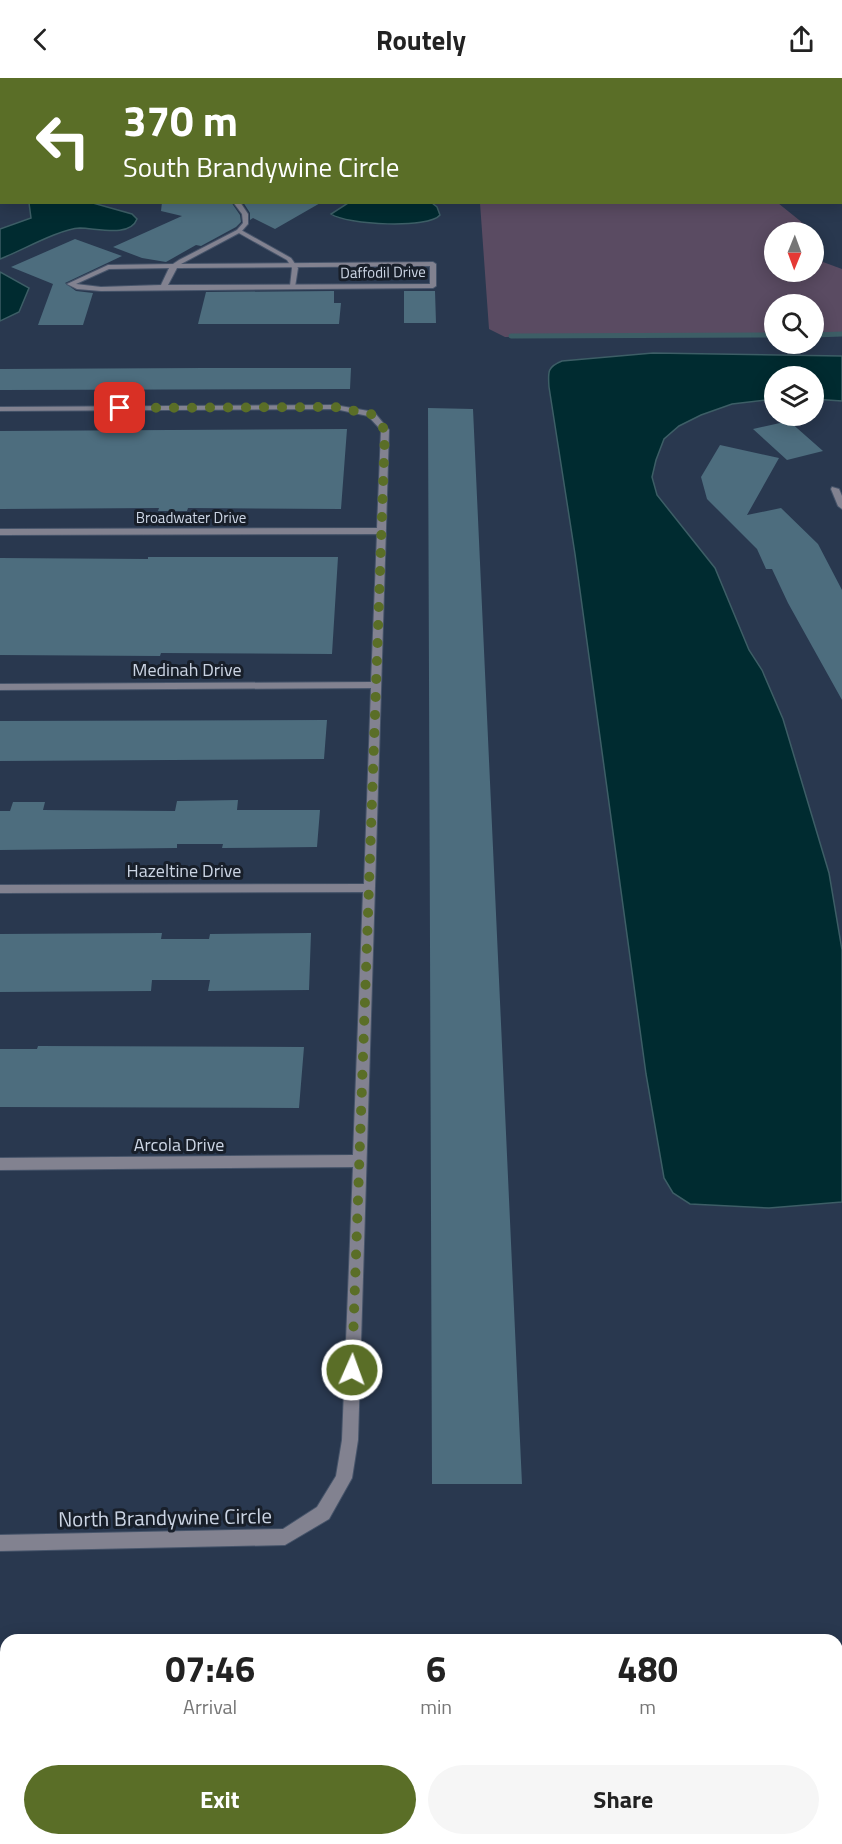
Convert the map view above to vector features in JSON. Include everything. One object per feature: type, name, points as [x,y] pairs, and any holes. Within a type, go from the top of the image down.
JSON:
[{"type":"street","points":[[238,204],[245,214],[246,223],[239,231],[289,259],[295,268],[293,286]]},
{"type":"street","name":"Daffodil Drive","points":[[176,265],[239,231]]},
{"type":"street","name":"Daffodil Drive","points":[[293,264],[433,264],[433,285],[86,288],[70,284],[108,267],[293,264]]},
{"type":"street","points":[[164,287],[168,272],[176,265]]},
{"type":"street","points":[[0,409],[335,407],[371,414],[385,430],[358,1161]]},
{"type":"street","points":[[835,489],[842,506]]},
{"type":"street","name":"Broadwater Drive","points":[[0,532],[381,531]]},
{"type":"street","name":"Medinah Drive","points":[[0,687],[375,685]]},
{"type":"street","name":"Hazeltine Drive","points":[[0,890],[368,888]]},
{"type":"street","name":"Arcola Drive","points":[[0,1164],[358,1161]]},
{"type":"street","name":"North Brandywine Circle","points":[[0,1543],[285,1537],[323,1513],[344,1478],[350,1440],[358,1161]]},
{"type":"shaded area","points":[[29,204],[97,204],[132,214],[137,219],[133,225],[120,230],[71,229],[0,259],[0,229],[31,218]]},
{"type":"shaded area","points":[[346,204],[433,204],[440,215],[421,222],[387,224],[353,221],[331,214]]},
{"type":"shaded area","points":[[480,204],[779,204],[802,222],[764,222],[764,282],[824,282],[824,262],[842,269],[842,334],[824,335],[824,294],[764,294],[764,335],[505,337],[489,329]]},
{"type":"shaded area","points":[[0,272],[29,288],[19,312],[0,321]]},
{"type":"shaded area","points":[[653,353],[842,356],[842,401],[824,400],[824,366],[764,366],[764,400],[732,404],[679,426],[664,439],[652,477],[657,495],[715,568],[749,650],[762,670],[783,719],[829,873],[842,950],[842,1202],[769,1208],[690,1204],[673,1193],[664,1178],[646,1074],[575,554],[549,387],[548,377],[551,368],[562,361]]},
{"type":"building","points":[[162,204],[232,204],[240,215],[241,222],[201,246],[196,245],[166,262],[142,258],[113,247],[182,216],[161,211]]},
{"type":"building","points":[[244,204],[319,204],[275,229],[253,218],[250,220],[250,213]]},
{"type":"building","points":[[75,239],[122,256],[65,283],[76,291],[93,293],[83,325],[38,325],[53,284],[11,267]]},
{"type":"building","points":[[334,291],[334,303],[341,303],[339,324],[198,324],[206,292]]},
{"type":"building","points":[[404,291],[435,291],[436,323],[404,323]]},
{"type":"building","points":[[351,368],[350,389],[0,390],[0,369]]},
{"type":"building","points":[[428,408],[473,409],[522,1484],[432,1484]]},
{"type":"building","points":[[766,426],[795,426],[823,451],[787,460],[753,429]]},
{"type":"building","points":[[347,429],[341,509],[188,508],[187,511],[158,511],[159,508],[0,509],[0,431]]},
{"type":"building","points":[[720,445],[779,458],[747,515],[781,508],[818,544],[842,590],[842,700],[788,603],[772,569],[766,569],[757,549],[707,499],[701,477]]},
{"type":"building","points":[[148,557],[338,557],[332,654],[0,655],[0,558],[148,559]]},
{"type":"building","points":[[327,720],[324,759],[0,761],[0,721]]},
{"type":"building","points":[[238,800],[237,810],[320,810],[317,847],[222,848],[223,844],[177,844],[177,848],[0,850],[0,811],[10,811],[13,802],[45,802],[43,810],[175,811],[177,801]]},
{"type":"building","points":[[162,933],[161,939],[209,939],[210,934],[311,933],[309,990],[208,991],[210,980],[152,980],[151,991],[0,992],[0,934]]},
{"type":"building","points":[[38,1046],[304,1047],[299,1108],[0,1107],[0,1049],[37,1049]]},
{"type":"waterway","points":[[824,335],[842,334]]},
{"type":"waterway","points":[[511,336],[764,335]]},
{"type":"route","points":[[120,408],[335,407],[371,414],[385,430],[352,1370]]}]
